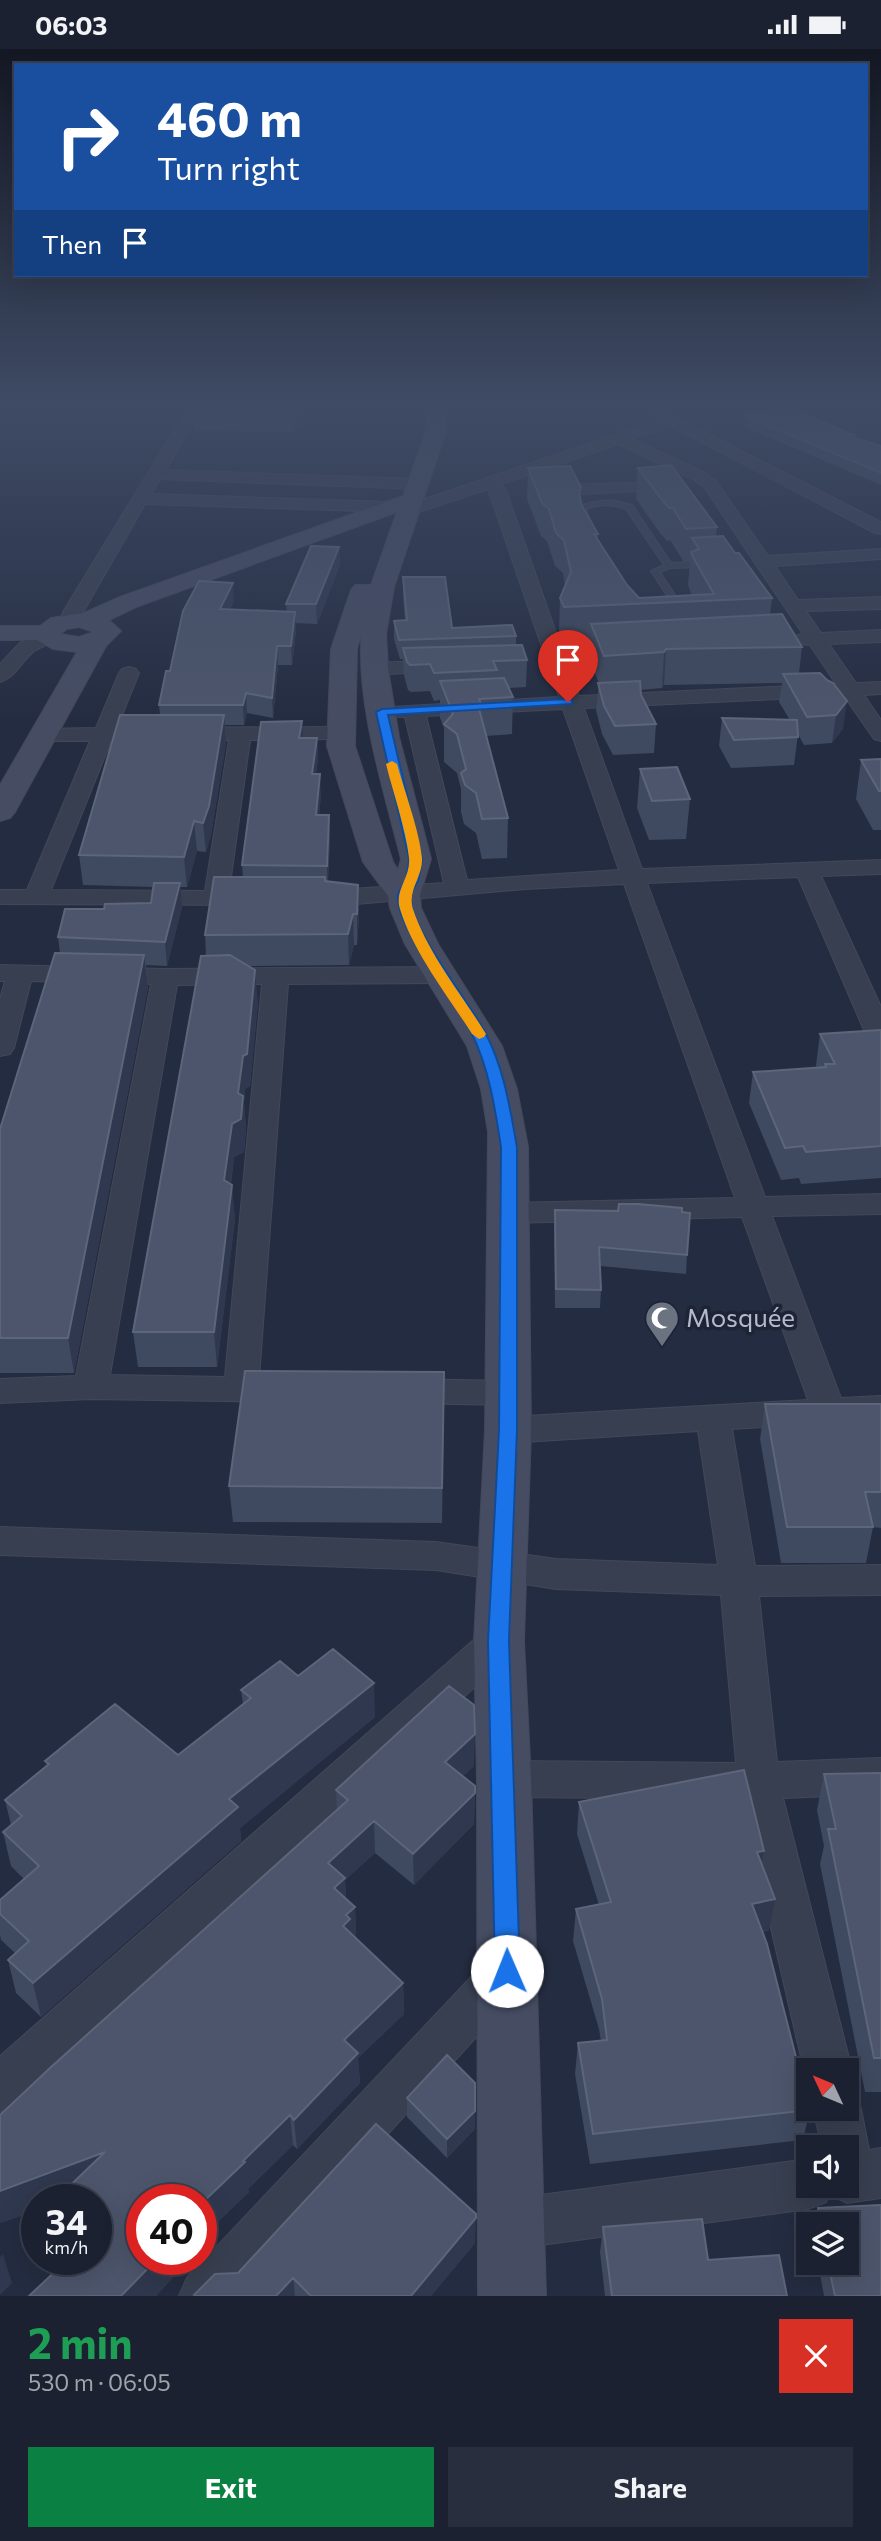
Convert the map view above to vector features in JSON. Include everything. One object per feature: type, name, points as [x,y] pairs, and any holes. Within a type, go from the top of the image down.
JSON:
[{"type":"street","points":[[0,813],[41,735],[75,636],[72,612],[132,514]]},
{"type":"street","points":[[0,676],[27,647],[75,636],[371,514]]},
{"type":"street","points":[[399,514],[356,609],[344,649],[339,733],[343,759],[377,862],[404,894],[411,922],[478,1032],[499,1087],[509,1147],[508,1411],[499,1641],[504,1779],[512,2296]]},
{"type":"street","points":[[401,514],[378,602],[374,634],[375,669],[382,712],[416,859],[412,880],[404,894]]},
{"type":"street","points":[[513,514],[550,659],[829,1411]]},
{"type":"street","points":[[728,514],[756,562],[793,606],[881,735]]},
{"type":"street","points":[[852,514],[881,529]]},
{"type":"street","points":[[756,562],[881,554]]},
{"type":"street","points":[[793,606],[881,603]]},
{"type":"street","points":[[0,633],[75,636]]},
{"type":"street","points":[[788,641],[881,636]]},
{"type":"street","points":[[550,659],[650,648]]},
{"type":"street","points":[[375,669],[458,666]]},
{"type":"street","points":[[36,897],[130,673]]},
{"type":"street","points":[[382,712],[881,688]]},
{"type":"street","points":[[414,711],[457,888]]},
{"type":"street","points":[[41,735],[339,733]]},
{"type":"street","points":[[216,897],[240,735]]},
{"type":"street","points":[[300,898],[404,894],[631,875],[881,867]]},
{"type":"street","points":[[806,869],[875,1008],[881,1037]]},
{"type":"street","points":[[0,897],[272,898]]},
{"type":"street","points":[[0,1048],[10,973],[165,977],[442,975]]},
{"type":"street","points":[[91,1387],[165,977]]},
{"type":"street","points":[[241,1390],[276,977]]},
{"type":"street","points":[[509,1213],[881,1204]]},
{"type":"street","points":[[0,1391],[91,1387],[308,1390]]},
{"type":"street","points":[[374,1391],[508,1411],[713,1418],[881,1408]]},
{"type":"street","points":[[713,1418],[739,1581],[758,1781],[825,2058]]},
{"type":"street","points":[[0,1541],[436,1556],[556,1574],[739,1581],[881,1580]]},
{"type":"street","points":[[0,2088],[499,1641]]},
{"type":"street","points":[[504,1779],[758,1781],[881,1776]]},
{"type":"street","points":[[205,2296],[507,1971]]},
{"type":"street","points":[[511,2224],[796,2176]]},
{"type":"lane","points":[[584,514],[593,536]]},
{"type":"lane","points":[[634,514],[669,566]]},
{"type":"lane","points":[[665,613],[680,609],[655,575],[655,571],[669,566],[723,563]]},
{"type":"building","points":[[550,514],[586,514],[598,534],[594,534],[627,585],[639,598],[714,594],[691,552],[699,549],[692,538],[723,536],[772,598],[564,607],[560,598],[571,572],[564,540],[556,533]]},
{"type":"building","points":[[677,514],[707,514],[717,527],[686,529]]},
{"type":"building","points":[[311,546],[339,547],[316,604],[286,604]]},
{"type":"building","points":[[403,577],[445,577],[452,628],[512,625],[516,636],[399,640],[394,621],[407,620]]},
{"type":"building","points":[[199,581],[233,583],[220,609],[295,612],[291,646],[277,646],[272,698],[246,693],[243,705],[159,705],[166,671],[170,671],[183,611]]},
{"type":"building","points":[[782,614],[802,647],[666,649],[664,652],[604,656],[591,624]]},
{"type":"building","points":[[522,645],[527,660],[493,661],[497,670],[434,673],[430,664],[410,665],[403,648]]},
{"type":"building","points":[[820,673],[833,683],[847,701],[836,715],[807,717],[783,674]]},
{"type":"building","points":[[504,678],[513,697],[479,699],[481,704],[478,705],[508,818],[482,819],[476,793],[465,785],[461,773],[466,769],[457,734],[444,724],[453,714],[440,681]]},
{"type":"building","points":[[640,681],[641,695],[656,724],[615,726],[604,706],[598,683]]},
{"type":"building","points":[[120,715],[224,715],[209,806],[203,823],[194,821],[184,857],[79,855]]},
{"type":"building","points":[[722,718],[797,720],[798,737],[734,740]]},
{"type":"building","points":[[302,721],[299,738],[317,738],[312,774],[320,774],[316,815],[329,815],[327,866],[242,865],[261,722]]},
{"type":"building","points":[[881,759],[881,791],[879,791],[861,760]]},
{"type":"building","points":[[677,767],[690,799],[652,801],[640,769]]},
{"type":"building","points":[[214,877],[325,877],[325,881],[358,885],[357,914],[353,914],[348,934],[205,935]]},
{"type":"building","points":[[154,883],[180,883],[165,942],[58,937],[65,909],[104,909],[105,904],[151,903]]},
{"type":"building","points":[[55,953],[144,955],[68,1338],[0,1338],[0,1129]]},
{"type":"building","points":[[230,955],[255,970],[247,1054],[243,1056],[238,1093],[243,1096],[241,1119],[232,1124],[224,1180],[232,1185],[214,1332],[133,1332],[201,956]]},
{"type":"building","points":[[881,1030],[881,1146],[806,1152],[803,1146],[785,1148],[753,1072],[826,1067],[825,1064],[835,1064],[820,1034]]},
{"type":"building","points":[[619,1204],[682,1208],[682,1212],[690,1213],[687,1255],[599,1247],[601,1290],[556,1289],[555,1210],[618,1211]]},
{"type":"building","points":[[245,1371],[444,1372],[442,1488],[229,1486]]},
{"type":"building","points":[[765,1404],[881,1404],[881,1492],[865,1492],[873,1527],[787,1527]]},
{"type":"building","points":[[333,1649],[374,1683],[229,1799],[238,1807],[33,1983],[8,1960],[29,1941],[0,1914],[0,1900],[39,1866],[3,1832],[22,1816],[5,1800],[49,1764],[45,1761],[115,1704],[178,1755],[251,1698],[241,1690],[280,1661],[298,1676]]},
{"type":"building","points":[[449,1686],[474,1705],[475,1734],[445,1762],[475,1786],[475,1793],[413,1854],[374,1821],[328,1863],[345,1878],[334,1888],[355,1907],[346,1915],[350,1919],[343,1926],[403,1983],[344,2040],[358,2053],[294,2120],[290,2115],[217,2189],[217,2184],[126,2184],[126,2275],[141,2275],[121,2296],[29,2296],[51,2275],[112,2275],[112,2184],[72,2184],[105,2152],[0,2191],[0,2115],[348,1800],[336,1790]]},
{"type":"building","points":[[744,1770],[764,1851],[757,1852],[775,1899],[752,1904],[767,1944],[796,2058],[796,2112],[593,2134],[578,2043],[607,2040],[602,1999],[576,1909],[611,1902],[579,1802]]},
{"type":"building","points":[[881,1773],[881,2058],[874,2058],[828,1829],[836,1829],[824,1774]]},
{"type":"building","points":[[447,2055],[475,2083],[475,2111],[447,2139],[407,2098]]},
{"type":"building","points":[[376,2124],[476,2214],[476,2218],[411,2296],[311,2296],[293,2278],[276,2296],[194,2295],[214,2275],[238,2273]]},
{"type":"building","points":[[881,2205],[881,2296],[835,2296],[831,2275],[859,2275],[859,2212],[819,2212],[818,2208]]},
{"type":"building","points":[[702,2219],[708,2260],[779,2255],[787,2296],[612,2296],[603,2227]]},
{"type":"slow traffic","points":[[392,764],[416,859],[412,880],[404,894],[406,907],[418,936],[479,1034]]},
{"type":"place","name":"Mosquée","points":[[662,1348]]},
{"type":"route","points":[[507,1971],[499,1641],[508,1430],[509,1147],[499,1087],[490,1059],[478,1032],[418,936],[406,907],[404,894],[412,880],[416,859],[388,749],[382,712],[568,702]]}]
